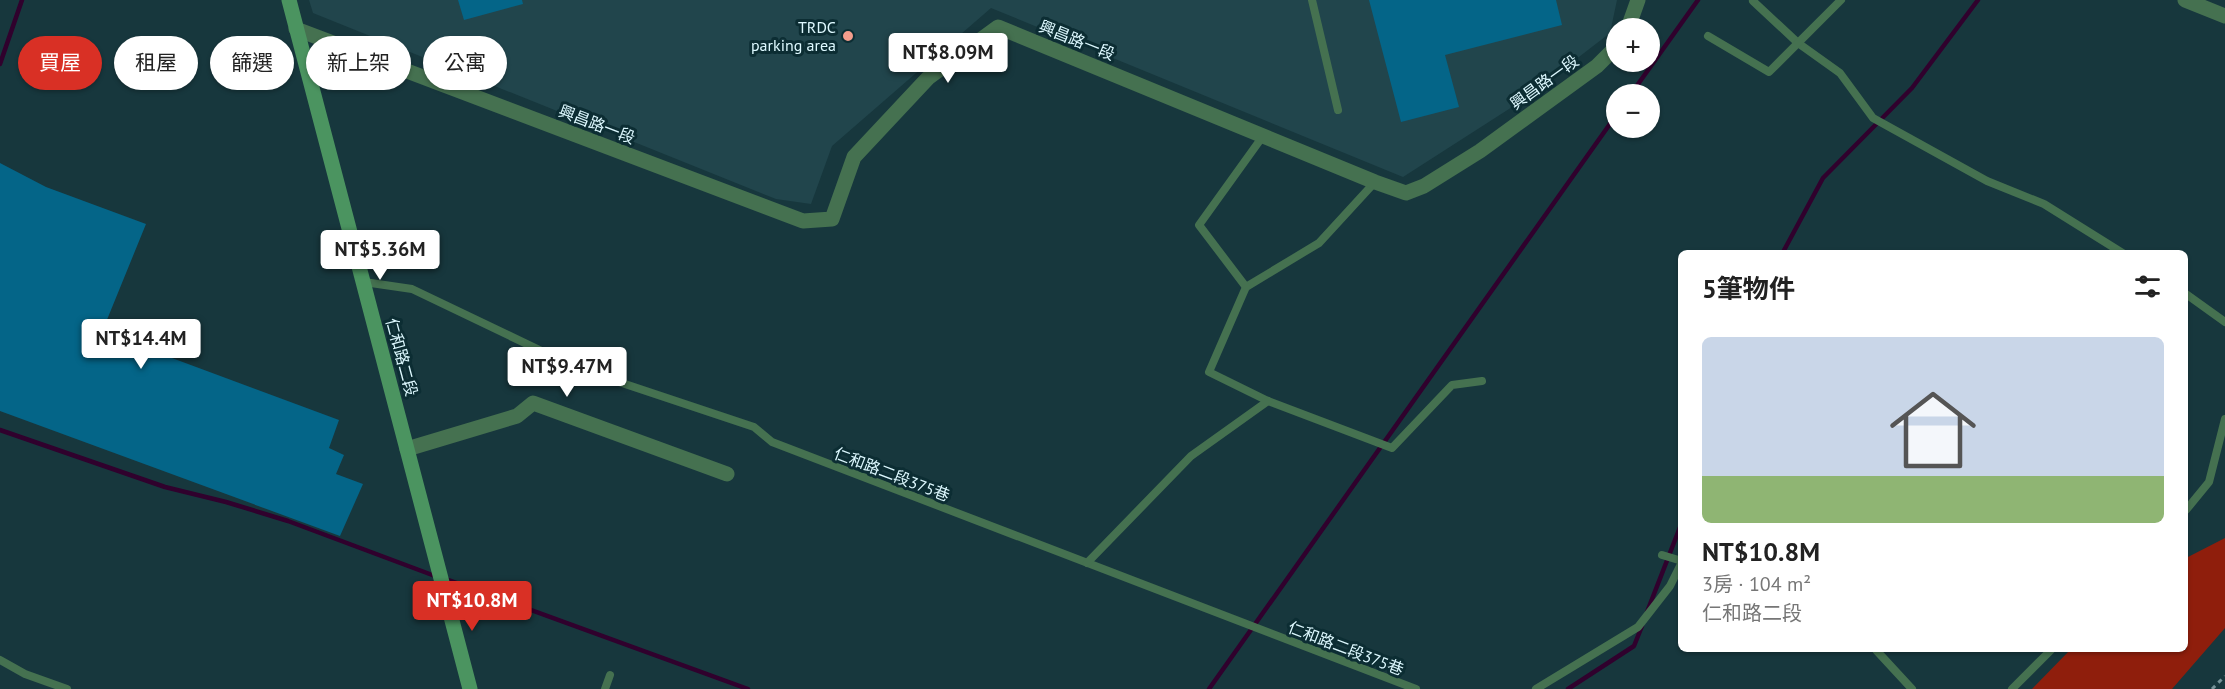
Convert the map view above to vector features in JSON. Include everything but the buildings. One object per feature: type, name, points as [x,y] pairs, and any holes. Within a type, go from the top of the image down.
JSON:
[{"type":"main road","name":"仁和路二段","points":[[288,0],[470,689]]},
{"type":"street","points":[[1632,18],[1638,0]]},
{"type":"street","points":[[2185,0],[2225,16]]},
{"type":"street","name":"興昌路一段","points":[[296,29],[803,221],[832,219],[854,157],[928,78],[998,27],[1406,193],[1424,186],[1480,152],[1606,57]]},
{"type":"street","points":[[408,449],[517,416],[533,403],[727,474]]},
{"type":"lane","points":[[1312,0],[1338,110]]},
{"type":"lane","points":[[1708,36],[1769,72],[1841,0]]},
{"type":"lane","points":[[1753,1],[1798,43],[1840,73],[1873,118],[1987,182],[2044,204],[2118,250]]},
{"type":"lane","points":[[1246,287],[1199,225],[1263,136]]},
{"type":"lane","points":[[1376,182],[1319,243],[1246,287],[1209,372],[1268,401],[1392,448],[1452,385],[1482,381]]},
{"type":"lane","name":"仁和路二段375巷","points":[[364,282],[412,289],[577,368],[754,427],[772,442],[1416,689]]},
{"type":"lane","points":[[2188,295],[2225,322]]},
{"type":"lane","points":[[1087,563],[1191,456],[1268,401]]},
{"type":"lane","points":[[2188,508],[2209,482],[2225,419]]},
{"type":"lane","points":[[1662,555],[1678,560]]},
{"type":"lane","points":[[1536,689],[1638,627],[1670,586],[1678,563]]},
{"type":"lane","points":[[1878,652],[1912,689]]},
{"type":"lane","points":[[2012,689],[2049,652]]},
{"type":"lane","points":[[0,660],[25,674],[67,689]]},
{"type":"lane","points":[[604,689],[610,675]]},
{"type":"path","points":[[2212,689],[2225,676]]},
{"type":"shaded area","points":[[309,0],[1617,0],[1613,18],[1606,18],[1606,36],[1523,100],[1403,177],[991,8],[832,146],[811,204],[776,199],[505,90],[507,90],[507,36],[423,36],[423,57],[411,52],[411,36],[370,36],[313,13]]},
{"type":"shaded area","points":[[2225,538],[2225,628],[2172,689],[2032,689],[2068,652],[2188,652],[2188,557]]},
{"type":"waterway","points":[[0,64],[22,0]]},
{"type":"waterway","points":[[1638,84],[1698,0]]},
{"type":"waterway","points":[[1784,250],[1823,178],[1912,88],[1978,0]]},
{"type":"waterway","points":[[1209,689],[1606,130]]},
{"type":"waterway","points":[[0,430],[165,487],[288,521],[435,576]]},
{"type":"waterway","points":[[1647,612],[1678,532]]},
{"type":"waterway","points":[[443,578],[748,689]]},
{"type":"waterway","points":[[1568,689],[1634,646],[1642,626]]},
{"type":"place","name":"TRDC parking area","points":[[848,36]]}]
